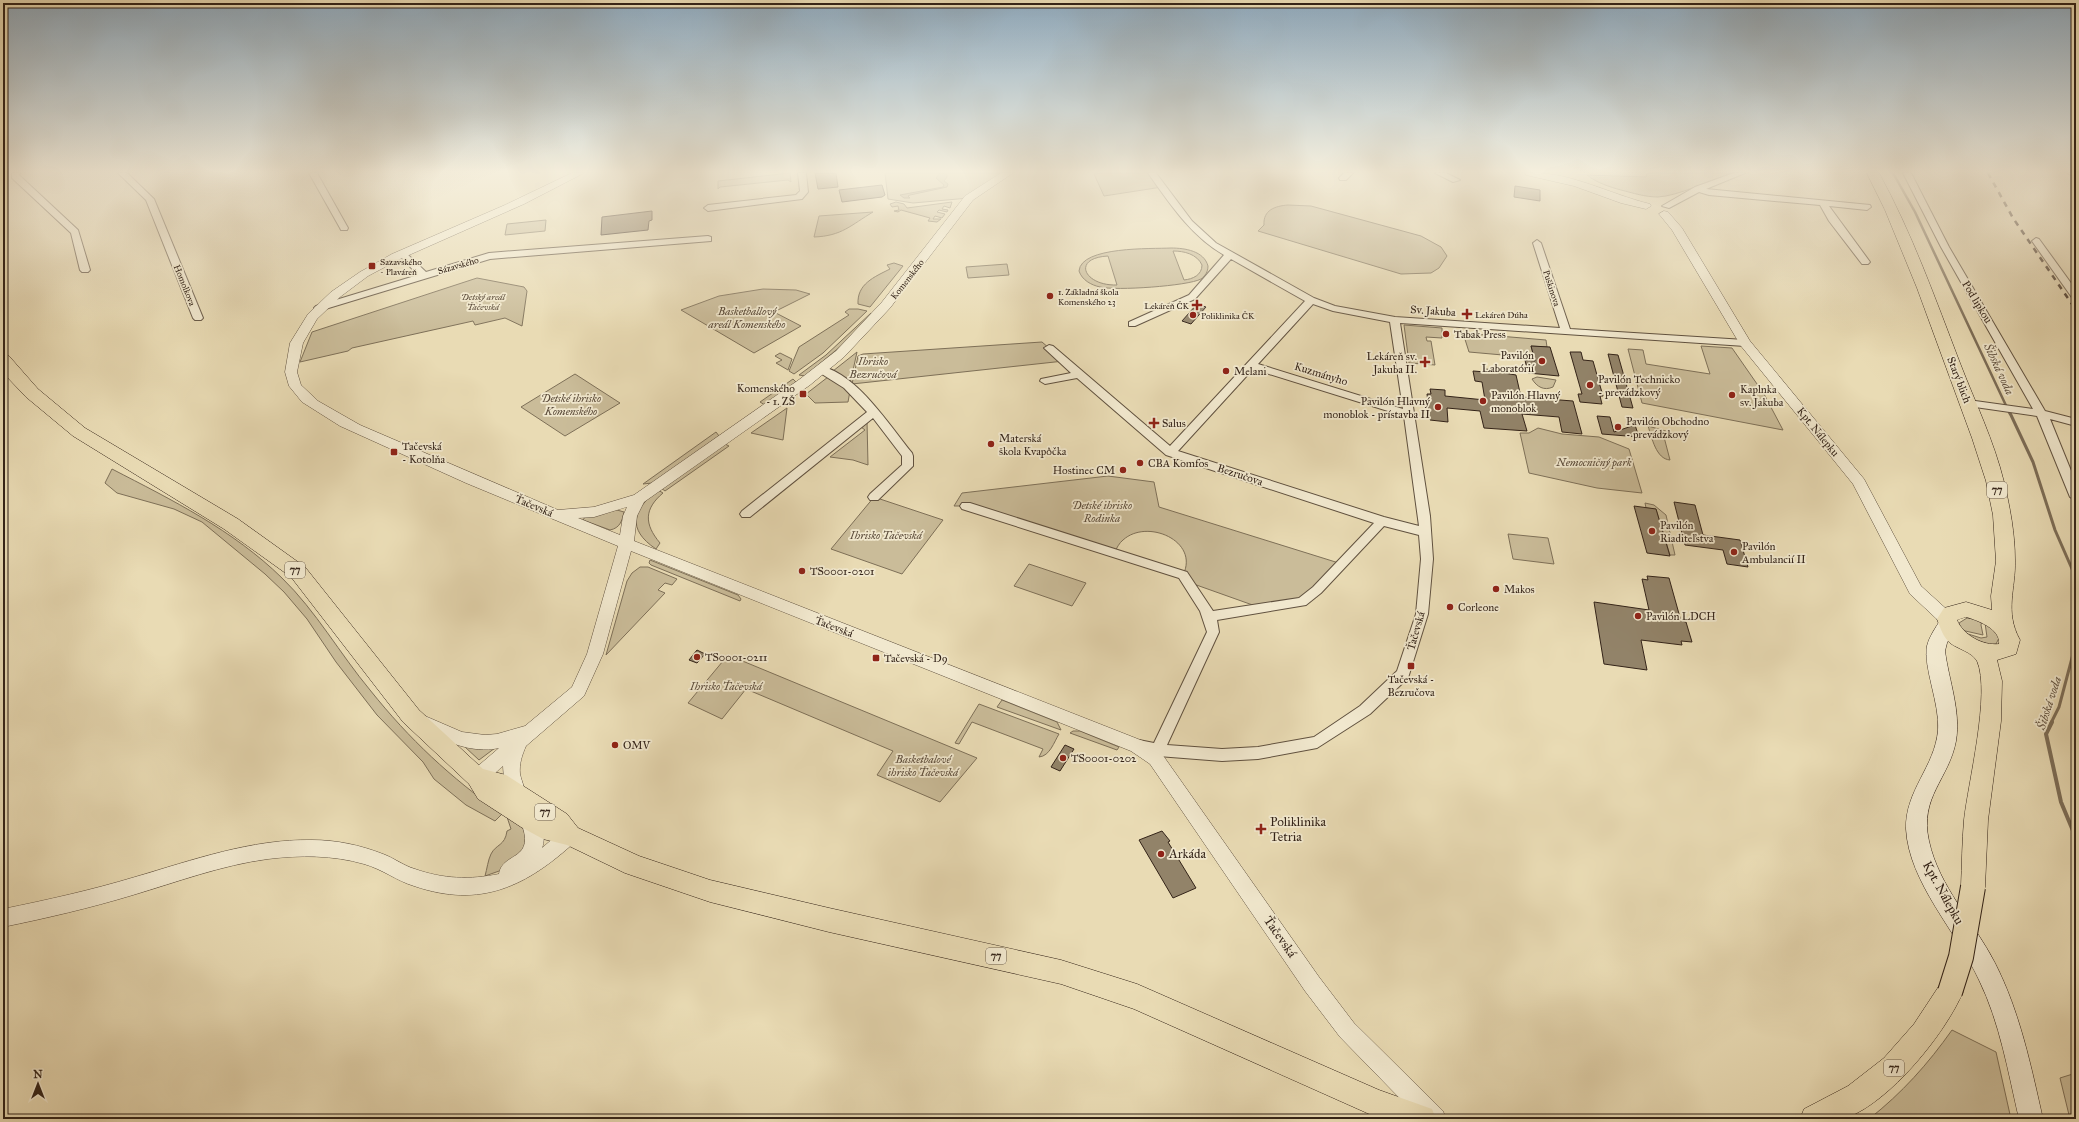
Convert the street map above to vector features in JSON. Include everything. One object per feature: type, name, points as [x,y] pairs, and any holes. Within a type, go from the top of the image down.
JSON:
[{"type":"main road","name":"Starý blich","points":[[1898,225],[1968,403],[1995,481],[2002,515],[2006,561],[2001,596],[2004,628]]},
{"type":"main road","name":"77","points":[[3,359],[14,374],[32,393],[79,432],[231,524],[298,572],[411,716],[477,777],[486,792],[529,820],[551,832],[570,835],[633,865],[710,891],[829,920],[1060,972],[1137,997],[1376,1103],[1422,1119]]},
{"type":"main road","points":[[1950,618],[1977,612],[1989,606],[2001,596]]},
{"type":"main road","points":[[1977,612],[1987,616],[2004,628]]},
{"type":"main road","name":"77","points":[[1814,1119],[1827,1114],[1872,1087],[1903,1059],[1931,1023],[1950,992],[1961,957],[1973,887],[1976,820],[1990,721],[1992,681],[1987,660],[1973,647],[1956,637],[1950,618]]},
{"type":"main road","name":"Kpt. Nálepku","points":[[1950,618],[1946,631],[1939,638],[1936,649],[1946,701],[1946,741],[1937,766],[1924,789],[1918,808],[1916,824],[1918,842],[1924,861],[1936,885],[1987,972],[2002,1004],[2012,1038],[2031,1119]]},
{"type":"main road","name":"77","points":[[1992,681],[2000,671],[2003,662],[2001,652],[2010,646],[2011,640],[2004,628]]},
{"type":"main road","points":[[1938,662],[1944,650],[1958,643],[2001,652]]},
{"type":"main road","name":"77","points":[[477,777],[498,782],[559,821],[570,835]]},
{"type":"street","points":[[69,225],[75,232],[85,270]]},
{"type":"street","name":"Homolkova","points":[[161,225],[198,318]]},
{"type":"street","name":"Ťačevská","points":[[467,225],[402,254],[366,273],[338,292],[319,308],[308,320],[300,334],[291,367],[292,381],[305,396],[329,413],[354,426],[430,462],[557,516],[786,609],[1137,746],[1158,750],[1222,755],[1258,754],[1317,742],[1365,710],[1404,674],[1422,614],[1427,560],[1424,516],[1395,320]]},
{"type":"street","name":"Komenského","points":[[477,777],[574,695],[584,682],[601,636],[626,544],[630,516],[639,500],[821,369],[858,338],[948,225]]},
{"type":"street","name":"Sv. Jakuba","points":[[1192,225],[1199,234],[1229,255],[1311,300],[1361,315],[1395,320],[1745,343]]},
{"type":"street","name":"Kpt. Nálepku","points":[[1675,225],[1745,343],[1859,482],[1915,590],[1950,618]]},
{"type":"street","points":[[1837,225],[1865,262]]},
{"type":"street","name":"Pod lipkou","points":[[1933,225],[2041,413],[2076,497]]},
{"type":"street","name":"Sázavského","points":[[319,308],[489,256],[708,239]]},
{"type":"street","points":[[2036,241],[2076,297]]},
{"type":"street","name":"Puškinova","points":[[1537,244],[1566,332]]},
{"type":"street","name":"Sázavského","points":[[402,254],[423,275]]},
{"type":"street","points":[[1132,324],[1192,297],[1229,255]]},
{"type":"street","points":[[1170,452],[1311,300]]},
{"type":"street","name":"Bezručova","points":[[1049,348],[1170,452],[1382,521],[1425,532]]},
{"type":"street","name":"Kuzmányho","points":[[1251,365],[1408,414]]},
{"type":"street","points":[[821,369],[851,388],[908,456],[907,466],[874,497]]},
{"type":"street","points":[[1045,381],[1080,374]]},
{"type":"street","points":[[1968,403],[2041,413],[2076,423]]},
{"type":"street","points":[[746,514],[863,419],[873,413]]},
{"type":"street","points":[[557,516],[594,512],[639,500]]},
{"type":"street","points":[[966,506],[1183,574],[1210,616],[1213,632],[1158,750]]},
{"type":"street","points":[[1210,616],[1302,602],[1317,590],[1382,521]]},
{"type":"street","points":[[411,716],[455,738],[468,742],[481,743],[527,735]]},
{"type":"street","points":[[517,794],[510,775],[510,764],[527,735]]},
{"type":"street","name":"Ťačevská","points":[[1137,746],[1156,759],[1167,772],[1312,984],[1347,1030],[1435,1119]]},
{"type":"street","points":[[486,887],[521,864],[529,856],[535,844],[536,833],[529,820]]},
{"type":"street","points":[[3,918],[113,892],[254,851],[312,848],[342,851],[371,858],[414,878],[443,886],[465,888],[486,887],[527,871],[545,859],[570,835]]},
{"type":"green space","points":[[507,225],[546,225],[545,231],[505,235]]},
{"type":"green space","points":[[817,225],[851,225],[839,232],[814,237]]},
{"type":"green space","points":[[1264,225],[1382,225],[1421,236],[1441,247],[1447,256],[1439,268],[1431,273],[1401,274],[1258,231]]},
{"type":"green space","points":[[1171,248],[1193,251],[1202,257],[1208,266],[1204,277],[1194,282],[1182,284],[1151,287],[1108,288],[1093,285],[1087,282],[1079,271],[1083,263],[1092,257],[1104,253],[1119,250]],"holes":[[[1173,251],[1186,253],[1197,258],[1202,265],[1199,274],[1191,279],[1184,280]],[[1108,256],[1117,285],[1096,281],[1086,272],[1086,266],[1089,262],[1096,258]]]},
{"type":"green space","points":[[894,263],[903,266],[870,307],[858,304],[858,297],[863,286],[873,278],[890,269],[887,265]]},
{"type":"green space","points":[[1007,264],[1009,275],[968,278],[966,267]]},
{"type":"green space","name":"Detský areál Ťačevská","points":[[477,278],[524,287],[527,291],[522,326],[505,318],[475,325],[473,321],[352,348],[348,351],[300,362],[312,332]]},
{"type":"green space","name":"Basketballový areál Komenského","points":[[763,289],[796,290],[810,294],[774,312],[801,326],[754,353],[681,310],[719,296]]},
{"type":"green space","points":[[849,309],[867,311],[823,353],[794,374],[789,371],[799,347],[849,315],[845,312]]},
{"type":"green space","points":[[871,313],[872,315],[841,346],[805,376],[799,375],[826,355]]},
{"type":"green space","points":[[1404,325],[1442,328],[1442,338],[1426,337],[1427,341],[1431,341],[1435,365],[1409,363]]},
{"type":"green space","points":[[1463,333],[1546,340],[1547,347],[1531,346],[1535,361],[1514,356],[1469,352]]},
{"type":"green space","name":"Ihrisko Bezručová","points":[[1042,342],[1064,361],[852,384],[858,356],[863,354]]},
{"type":"green space","points":[[1701,346],[1732,348],[1764,394],[1783,430],[1642,403],[1628,349],[1643,350],[1646,364],[1710,374]]},
{"type":"green space","points":[[857,352],[850,384],[833,371]]},
{"type":"green space","points":[[780,353],[792,359],[788,370],[776,363],[782,360],[775,356]]},
{"type":"green space","name":"Detské ihrisko Komenského","points":[[575,374],[620,403],[565,436],[521,407]]},
{"type":"green space","points":[[828,377],[850,391],[848,402],[815,403],[806,394]]},
{"type":"green space","points":[[1537,377],[1556,380],[1553,387],[1547,389],[1538,386],[1532,379]]},
{"type":"green space","points":[[793,379],[796,382],[765,405],[760,402]]},
{"type":"green space","points":[[787,408],[783,440],[751,433]]},
{"type":"green space","points":[[867,421],[868,465],[853,460],[830,457],[865,430],[861,427]]},
{"type":"green space","points":[[1648,426],[1676,434],[1677,438],[1664,437],[1670,460],[1665,459],[1658,452]]},
{"type":"green space","name":"Nemocničný park","points":[[1538,428],[1562,434],[1599,437],[1629,449],[1642,493],[1597,488],[1529,473],[1520,433],[1529,433]]},
{"type":"green space","points":[[716,432],[719,436],[652,483],[643,484]]},
{"type":"green space","points":[[725,444],[729,446],[665,491],[661,488]]},
{"type":"green space","points":[[112,469],[201,517],[243,545],[263,561],[282,578],[306,604],[359,676],[400,725],[448,772],[502,814],[495,821],[466,805],[434,779],[423,762],[377,715],[336,662],[307,619],[284,592],[265,574],[202,522],[174,509],[117,493],[105,483]]},
{"type":"green space","name":"Detské ihrisko Rodinka","points":[[1108,476],[1154,482],[1159,507],[1342,564],[1302,602],[1261,608],[1188,582],[1183,575],[1186,563],[1184,552],[1178,543],[1168,536],[1157,532],[1145,531],[1133,534],[1122,541],[1114,553],[966,506],[954,506],[962,493]]},
{"type":"green space","points":[[658,490],[663,493],[652,505],[648,517],[651,529],[660,543],[656,549],[646,542],[640,534],[636,519],[643,504]]},
{"type":"green space","name":"Ihrisko Tačevská","points":[[874,497],[943,520],[902,574],[831,549]]},
{"type":"green space","points":[[1645,503],[1654,505],[1666,515],[1675,555],[1670,555],[1656,509],[1646,508]]},
{"type":"green space","points":[[617,510],[624,512],[620,524],[616,528],[610,530],[583,520],[585,517]]},
{"type":"green space","points":[[1508,534],[1548,538],[1554,564],[1513,559]]},
{"type":"green space","points":[[650,560],[738,595],[741,599],[740,601],[651,565],[649,563]]},
{"type":"green space","points":[[1029,564],[1086,583],[1072,606],[1014,586]]},
{"type":"green space","points":[[640,567],[648,567],[677,579],[672,585],[665,583],[658,590],[665,593],[606,655],[627,581],[632,573]]},
{"type":"green space","points":[[1967,618],[1982,620],[1981,625],[1983,635],[1961,630],[1959,623]]},
{"type":"green space","points":[[1985,623],[1992,626],[1999,638],[1996,644],[1985,645],[1965,633],[1981,638],[1987,637]]},
{"type":"green space","name":"Basketbalové ihrisko Ťačevská","points":[[728,655],[977,758],[940,802],[877,775],[893,751],[746,689],[722,719],[688,703]]},
{"type":"green space","points":[[1002,700],[1057,722],[1061,730],[997,707]]},
{"type":"green space","points":[[979,704],[1059,734],[1049,751],[1043,756],[1039,757],[1043,749],[972,722],[959,744],[955,743]]},
{"type":"green space","points":[[1073,731],[1080,731],[1119,747],[1117,750],[1070,733]]},
{"type":"green space","points":[[499,745],[479,760],[465,747]]},
{"type":"green space","points":[[507,817],[526,830],[526,849],[502,870],[485,876],[491,854],[504,840],[507,831],[511,829]]},
{"type":"green space","points":[[1952,1030],[1996,1052],[2011,1119],[1869,1119],[1893,1099],[1914,1078],[1934,1055]]},
{"type":"green space","points":[[2076,1073],[2076,1119],[2070,1119],[2060,1078]]},
{"type":"building","points":[[602,225],[649,225],[648,230],[601,235]]},
{"type":"building","name":"Poliklinika ČK","points":[[1197,304],[1206,307],[1191,324],[1182,321]]},
{"type":"building","name":"Pavilón Laboratórií","points":[[1531,346],[1550,347],[1559,376],[1528,373],[1525,360],[1535,361]]},
{"type":"building","name":"Pavilón Technicko - prevádzkový","points":[[1570,352],[1581,352],[1583,360],[1593,361],[1603,396],[1600,396],[1602,404],[1580,402],[1578,394],[1582,394]]},
{"type":"building","points":[[1608,354],[1618,355],[1633,408],[1622,407]]},
{"type":"building","name":"Pavilón Hlavný monoblok","points":[[1485,369],[1504,371],[1504,373],[1516,375],[1521,397],[1573,401],[1582,434],[1562,432],[1559,417],[1522,414],[1527,431],[1484,428],[1480,411],[1447,408],[1448,422],[1430,420],[1427,394],[1431,394],[1430,389],[1445,390],[1445,396],[1485,400],[1482,382],[1475,381],[1473,371],[1486,372]]},
{"type":"building","name":"Pavilón Obchodno - prevádzkový","points":[[1597,416],[1610,417],[1614,432],[1635,425],[1639,437],[1602,434]]},
{"type":"building","points":[[1674,502],[1695,505],[1703,535],[1740,540],[1748,567],[1727,564],[1723,550],[1685,545]]},
{"type":"building","name":"Pavilón Riaditeľstva","points":[[1634,506],[1656,509],[1670,556],[1647,553]]},
{"type":"building","name":"Pavilón LDCH","points":[[1647,576],[1669,578],[1681,621],[1686,622],[1692,642],[1681,641],[1682,645],[1641,640],[1647,670],[1604,664],[1594,602],[1649,610],[1642,579],[1648,580]]},
{"type":"building","name":"TS0001-0211","points":[[697,650],[705,654],[697,663],[689,660]]},
{"type":"building","name":"TS0001-0202","points":[[1065,745],[1074,749],[1060,771],[1051,767]]},
{"type":"building","name":"Arkáda","points":[[1162,831],[1170,841],[1168,842],[1196,888],[1173,898],[1139,840]]},
{"type":"waterway","name":"Šibská voda","points":[[1921,225],[2010,414]]},
{"type":"waterway","name":"Šibská voda","points":[[2010,413],[2033,462],[2055,530],[2076,578]]},
{"type":"waterway","name":"Šibská voda","points":[[2051,723],[2059,707],[2076,643]]},
{"type":"waterway","name":"Šibská voda","points":[[2052,722],[2046,734],[2061,802],[2076,838]]},
{"type":"railway","points":[[2018,225],[2076,310]]},
{"type":"place","name":"Sazavského - Plaváreň","points":[[372,266]]},
{"type":"place","name":"1. Základná škola Komenského 23","points":[[1050,296]]},
{"type":"place","name":"Lekáreň ČK","points":[[1197,305]]},
{"type":"place","name":"Lekáreň Dúha","points":[[1467,314]]},
{"type":"place","name":"Poliklinika ČK","points":[[1193,315]]},
{"type":"place","name":"Tabak Press","points":[[1446,334]]},
{"type":"place","name":"Pavilón Laboratórií","points":[[1542,361]]},
{"type":"place","name":"Lekáreň sv. Jakuba II.","points":[[1425,362]]},
{"type":"place","name":"Melani","points":[[1226,371]]},
{"type":"place","name":"Pavilón Technicko - prevádzkový","points":[[1590,385]]},
{"type":"place","name":"Komenského - 1. ZŠ","points":[[803,394]]},
{"type":"place","name":"Kaplnka sv. Jakuba","points":[[1732,395]]},
{"type":"place","name":"Pavilón Hlavný monoblok","points":[[1483,401]]},
{"type":"place","name":"Pavilón Hlavný monoblok - prístavba II","points":[[1438,407]]},
{"type":"place","name":"Salus","points":[[1154,423]]},
{"type":"place","name":"Pavilón Obchodno - prevádzkový","points":[[1618,427]]},
{"type":"place","name":"Materská škola Kvapôčka","points":[[991,444]]},
{"type":"place","name":"Tačevská - Kotolňa","points":[[394,452]]},
{"type":"place","name":"CBA Komfos","points":[[1140,463]]},
{"type":"place","name":"Hostinec CM","points":[[1123,470]]},
{"type":"place","name":"Pavilón Riaditeľstva","points":[[1652,531]]},
{"type":"place","name":"Pavilón Ambulancií II","points":[[1734,552]]},
{"type":"place","name":"TS0001-0201","points":[[802,571]]},
{"type":"place","name":"Makos","points":[[1496,589]]},
{"type":"place","name":"Corleone","points":[[1450,607]]},
{"type":"place","name":"Pavilón LDCH","points":[[1638,616]]},
{"type":"place","name":"TS0001-0211","points":[[697,657]]},
{"type":"place","name":"Tačevská - D9","points":[[876,658]]},
{"type":"place","name":"Tačevská - Bezručova","points":[[1411,666]]},
{"type":"place","name":"OMV","points":[[615,745]]},
{"type":"place","name":"TS0001-0202","points":[[1063,758]]},
{"type":"place","name":"Poliklinika Tetria","points":[[1261,829]]},
{"type":"place","name":"Arkáda","points":[[1161,854]]},
{"type":"park label","name":"Ihrisko Ťačevská","points":[[726,686]]}]
